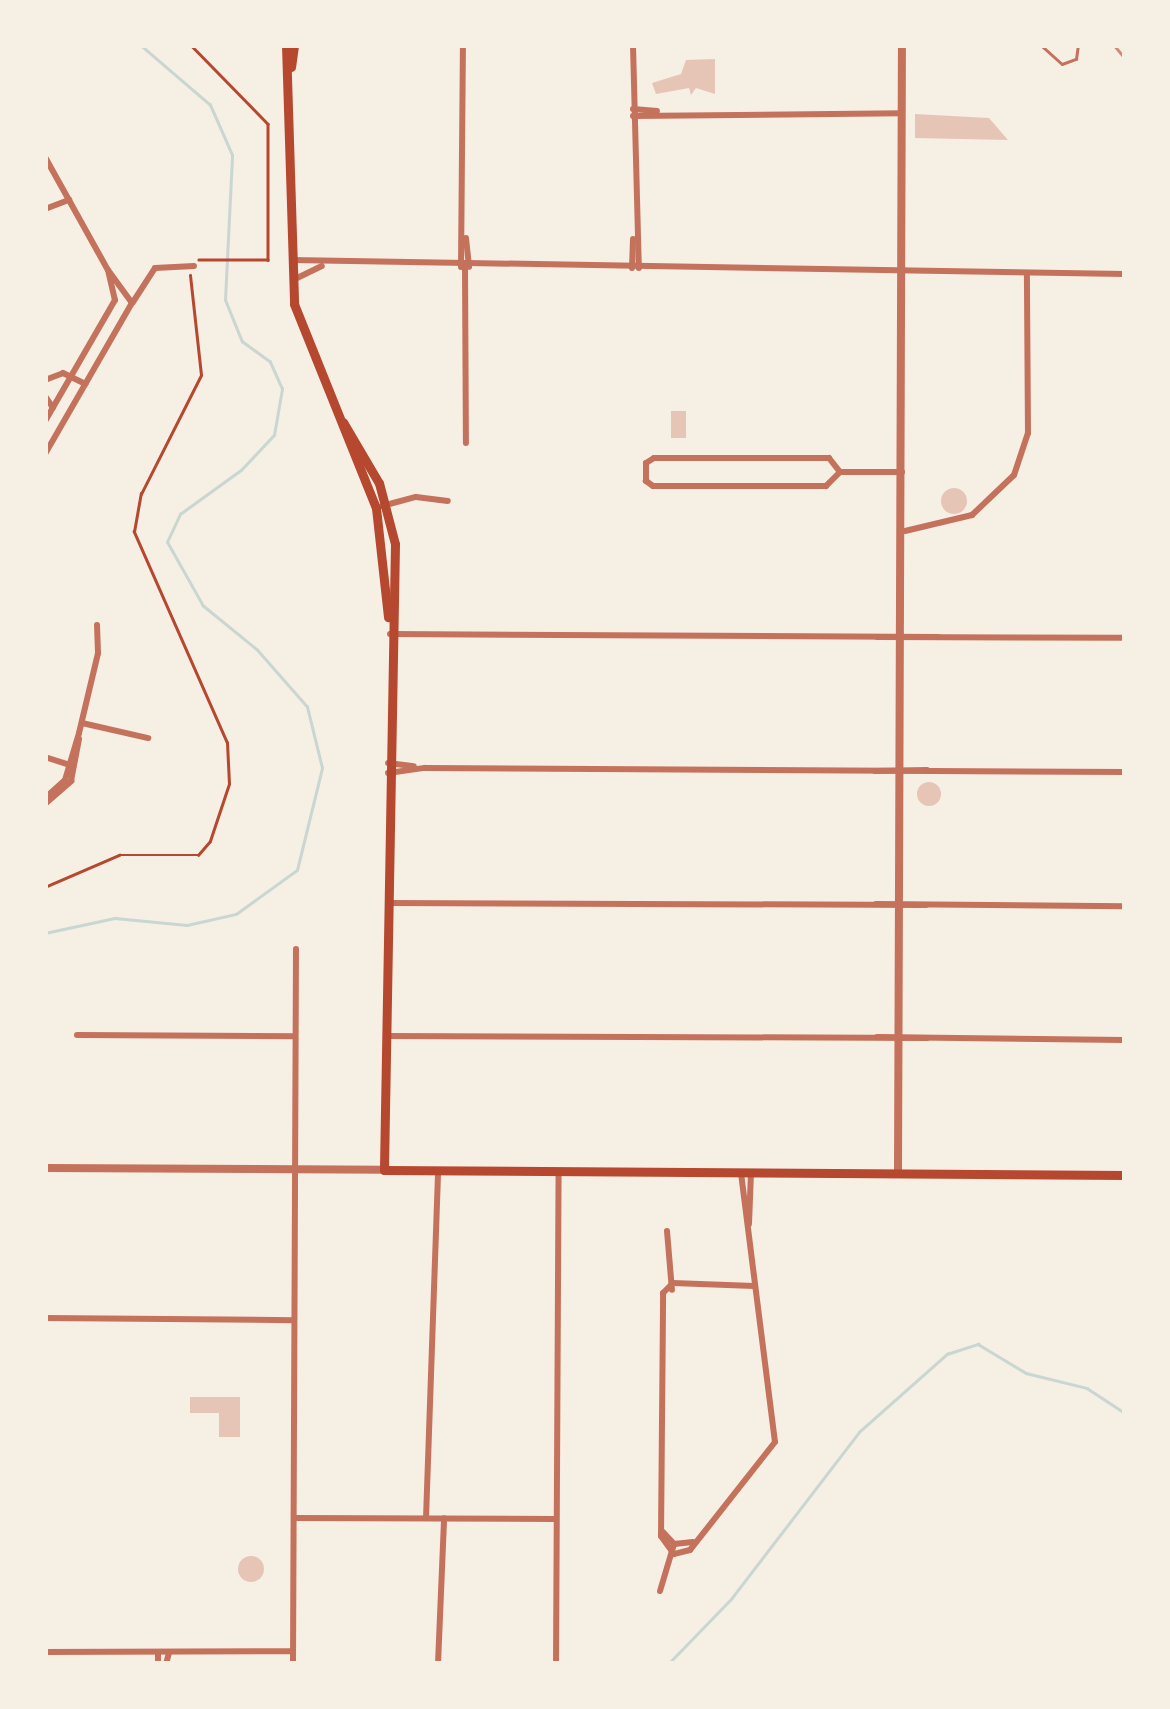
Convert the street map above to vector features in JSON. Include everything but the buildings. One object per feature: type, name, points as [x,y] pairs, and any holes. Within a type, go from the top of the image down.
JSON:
[{"type":"main road","points":[[286,45],[292,282],[303,334],[376,508],[389,629]]},
{"type":"main road","points":[[289,90],[294,45]]},
{"type":"main road","points":[[343,422],[387,504],[396,565],[389,629],[384,1170],[1125,1176]]},
{"type":"street","points":[[463,45],[466,442]]},
{"type":"street","points":[[633,45],[636,268]]},
{"type":"street","points":[[898,1174],[905,531],[900,47]]},
{"type":"street","points":[[633,112],[902,113]]},
{"type":"street","points":[[45,157],[108,270],[115,300],[45,420]]},
{"type":"street","points":[[45,209],[67,196]]},
{"type":"street","points":[[291,260],[324,266],[1125,274]]},
{"type":"street","points":[[45,454],[156,268],[194,266]]},
{"type":"street","points":[[292,282],[324,266]]},
{"type":"street","points":[[108,270],[120,278],[132,303]]},
{"type":"street","points":[[905,531],[953,523],[982,510],[1005,489],[1023,456],[1028,272]]},
{"type":"street","points":[[102,326],[116,334]]},
{"type":"street","points":[[45,380],[72,375],[86,384]]},
{"type":"street","points":[[45,396],[53,408]]},
{"type":"street","points":[[840,472],[829,458],[654,458],[646,463],[646,480],[653,486],[826,486],[840,472],[903,472]]},
{"type":"street","points":[[376,508],[421,497],[448,502]]},
{"type":"street","points":[[45,801],[63,793],[72,766],[97,625]]},
{"type":"street","points":[[389,629],[1125,638]]},
{"type":"street","points":[[82,723],[148,738]]},
{"type":"street","points":[[45,757],[72,766]]},
{"type":"street","points":[[388,768],[1125,772]]},
{"type":"street","points":[[387,903],[1125,906]]},
{"type":"street","points":[[293,1664],[296,948]]},
{"type":"street","points":[[77,1035],[295,1036]]},
{"type":"street","points":[[386,1036],[1125,1040]]},
{"type":"street","points":[[45,1168],[384,1170]]},
{"type":"street","points":[[422,1518],[438,1171]]},
{"type":"street","points":[[556,1664],[559,1172]]},
{"type":"street","points":[[672,1548],[694,1542],[775,1442],[753,1282],[746,1173]]},
{"type":"street","points":[[660,1591],[672,1548],[663,1532],[664,1304],[670,1288],[667,1231]]},
{"type":"street","points":[[670,1288],[753,1282]]},
{"type":"street","points":[[45,1318],[294,1320]]},
{"type":"street","points":[[294,1518],[556,1518]]},
{"type":"street","points":[[438,1664],[444,1518]]},
{"type":"street","points":[[45,1652],[293,1651]]},
{"type":"street","points":[[158,1653],[158,1664]]},
{"type":"street","points":[[166,1664],[168,1653]]},
{"type":"lane","points":[[1041,45],[1064,64],[1076,59],[1078,45]]},
{"type":"path","points":[[191,45],[268,124],[268,260],[210,260]]},
{"type":"path","points":[[45,887],[120,855],[198,855],[210,841],[229,784],[227,743],[134,532],[141,494],[201,375],[189,279]]},
{"type":"waterway","points":[[45,933],[115,918],[187,925],[236,914],[297,870],[322,768],[307,707],[257,650],[203,606],[167,542],[180,514],[241,470],[274,435],[282,389],[270,362],[242,342],[225,300],[232,155],[210,105],[140,45]]},
{"type":"waterway","points":[[668,1664],[731,1599],[859,1432],[947,1354],[978,1344],[1026,1373],[1087,1388],[1125,1413]]},
{"type":"railway","points":[[1114,45],[1125,58]]}]
